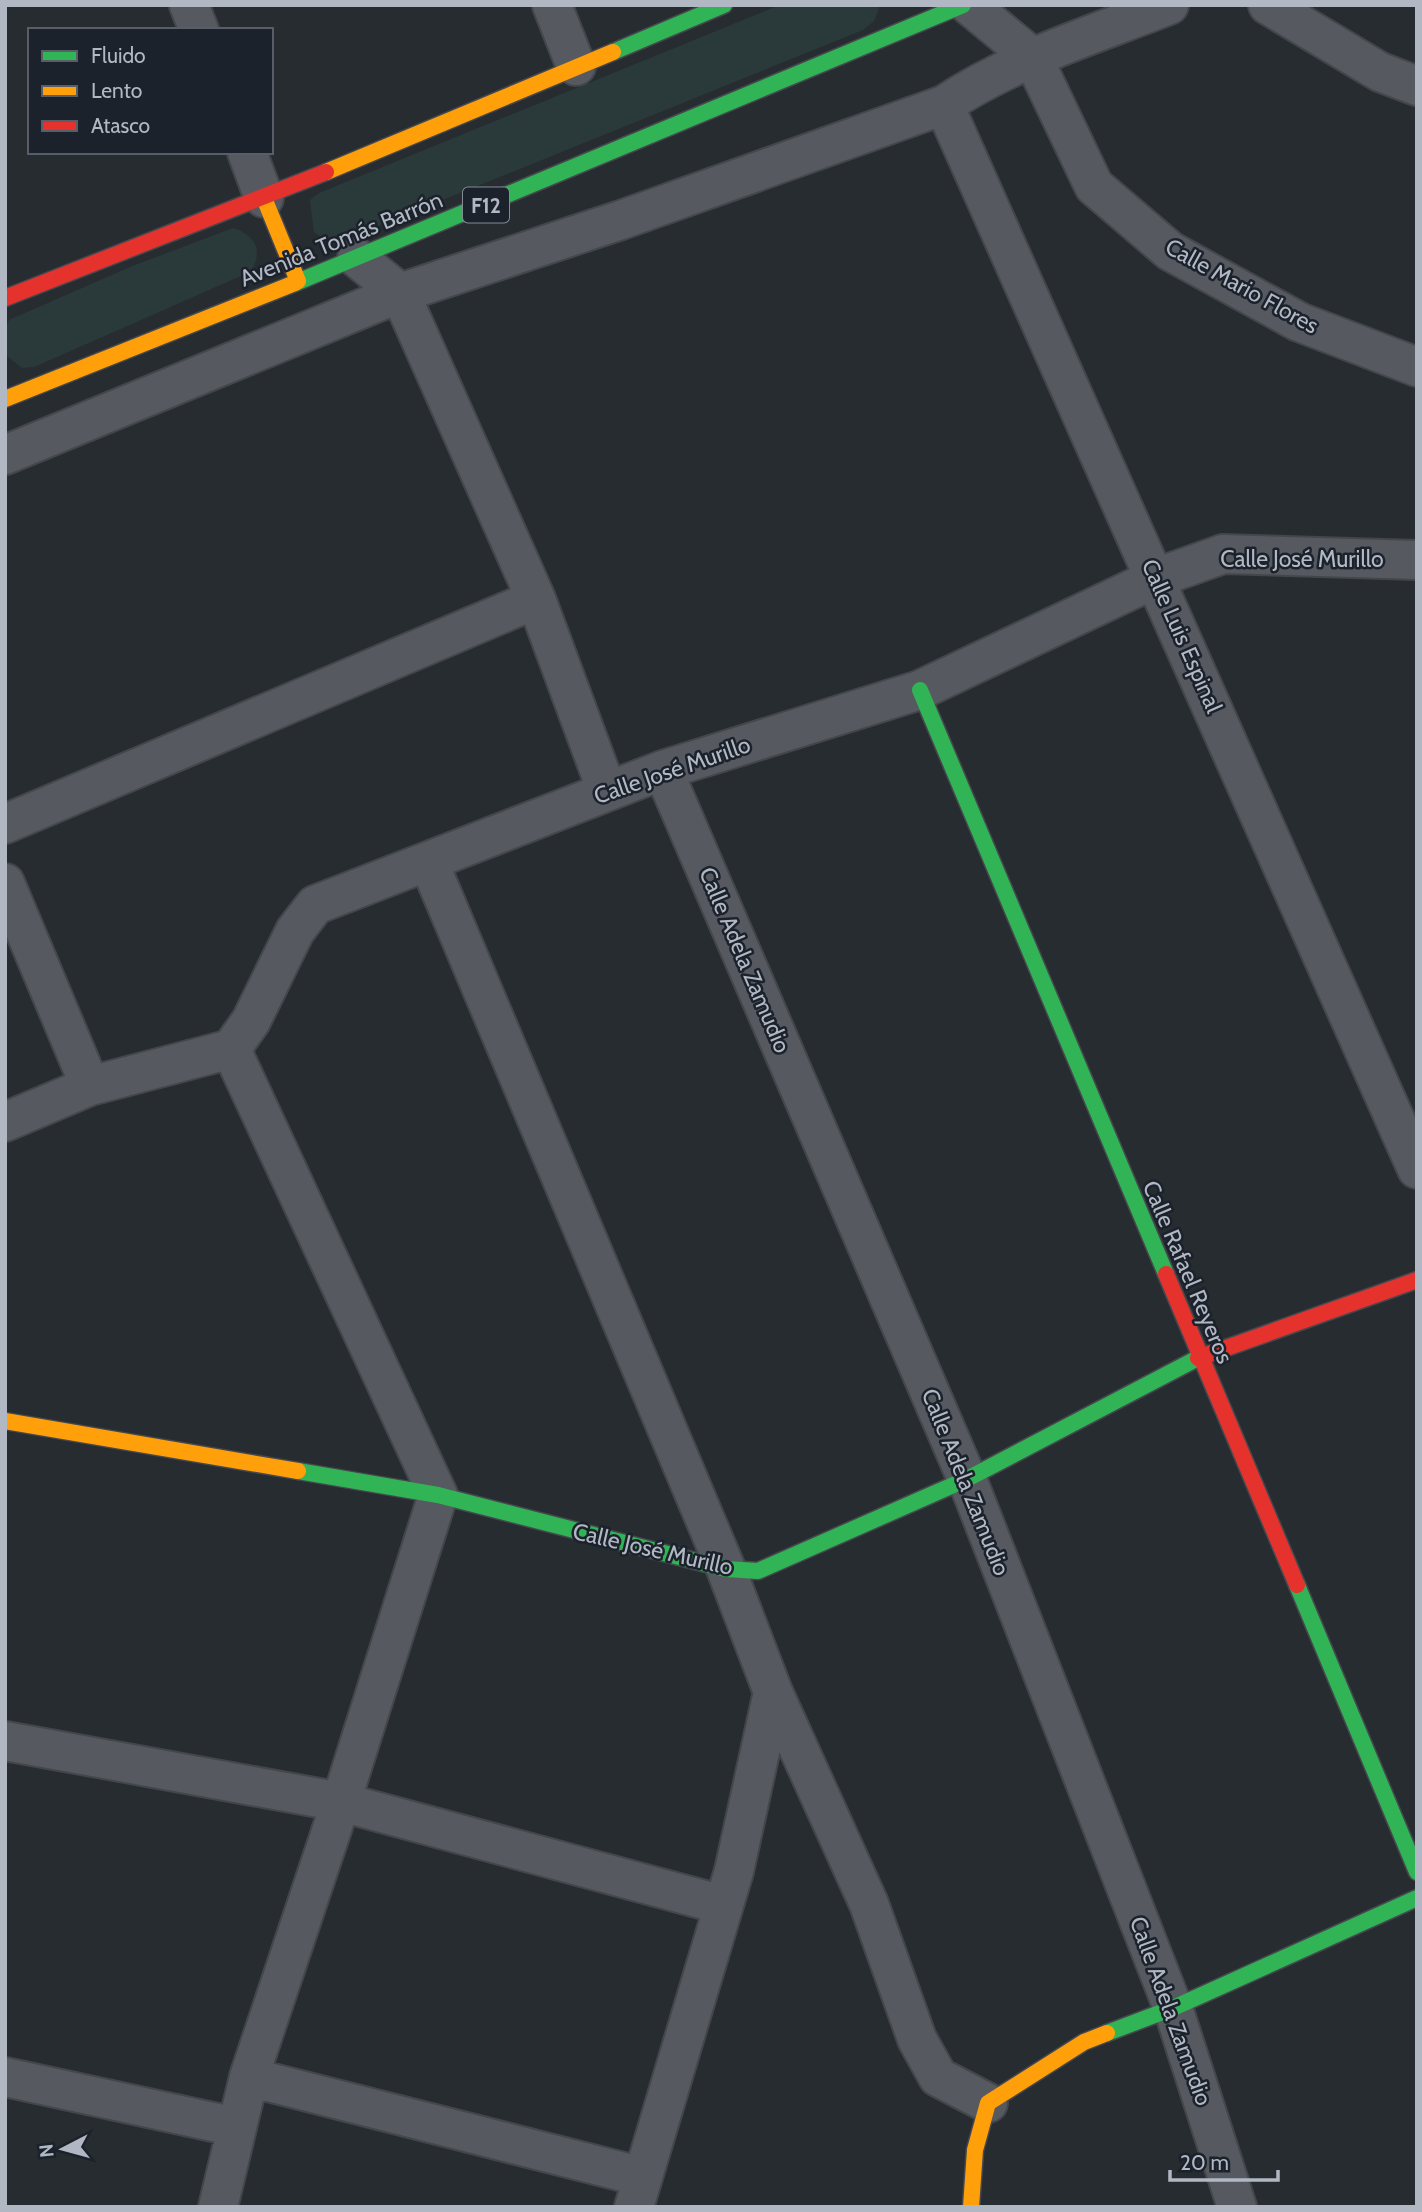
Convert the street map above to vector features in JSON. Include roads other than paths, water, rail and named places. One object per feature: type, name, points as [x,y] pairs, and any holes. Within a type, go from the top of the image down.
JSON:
[{"type":"street","points":[[190,5],[198,28]]},
{"type":"street","points":[[552,5],[576,66]]},
{"type":"street","points":[[5,298],[264,198],[724,5]]},
{"type":"street","name":"Avenida Tomás Barrón","points":[[5,399],[357,258],[923,14],[963,5]]},
{"type":"street","name":"Calle Mario Flores","points":[[970,5],[1032,58],[1094,186],[1170,251],[1298,322],[1417,367]]},
{"type":"street","points":[[5,455],[400,293],[621,220],[944,105],[970,88],[1032,58],[1169,5]]},
{"type":"street","points":[[1268,5],[1380,72],[1417,86]]},
{"type":"street","name":"Calle Luis Espinal","points":[[944,105],[1417,1169]]},
{"type":"street","points":[[248,154],[298,281]]},
{"type":"street","points":[[357,258],[400,293],[536,599],[607,791]]},
{"type":"street","name":"Calle José Murillo","points":[[230,1049],[251,1021],[295,931],[315,905],[663,770],[920,690],[1156,578],[1223,554],[1417,560]]},
{"type":"street","points":[[5,824],[536,599]]},
{"type":"street","name":"Calle Rafael Reyeros","points":[[920,690],[1417,1872]]},
{"type":"street","name":"Calle Adela Zamudio","points":[[663,770],[967,1479],[1173,2007],[1237,2207]]},
{"type":"street","points":[[429,863],[726,1569],[774,1692],[869,1904],[917,2039],[939,2077],[988,2103]]},
{"type":"street","points":[[5,883],[90,1086]]},
{"type":"street","points":[[5,1122],[90,1086],[230,1049],[438,1495],[341,1802],[249,2077],[218,2207]]},
{"type":"street","name":"Calle José Murillo","points":[[5,1421],[438,1495],[726,1569],[758,1571],[967,1479],[1199,1357],[1417,1280]]},
{"type":"street","points":[[249,2077],[638,2192],[723,1905],[774,1692]]},
{"type":"street","points":[[5,1741],[341,1802],[723,1905]]},
{"type":"street","points":[[971,2207],[975,2150],[988,2103],[1084,2042],[1173,2007],[1417,1898]]},
{"type":"street","points":[[5,2077],[236,2127]]}]
